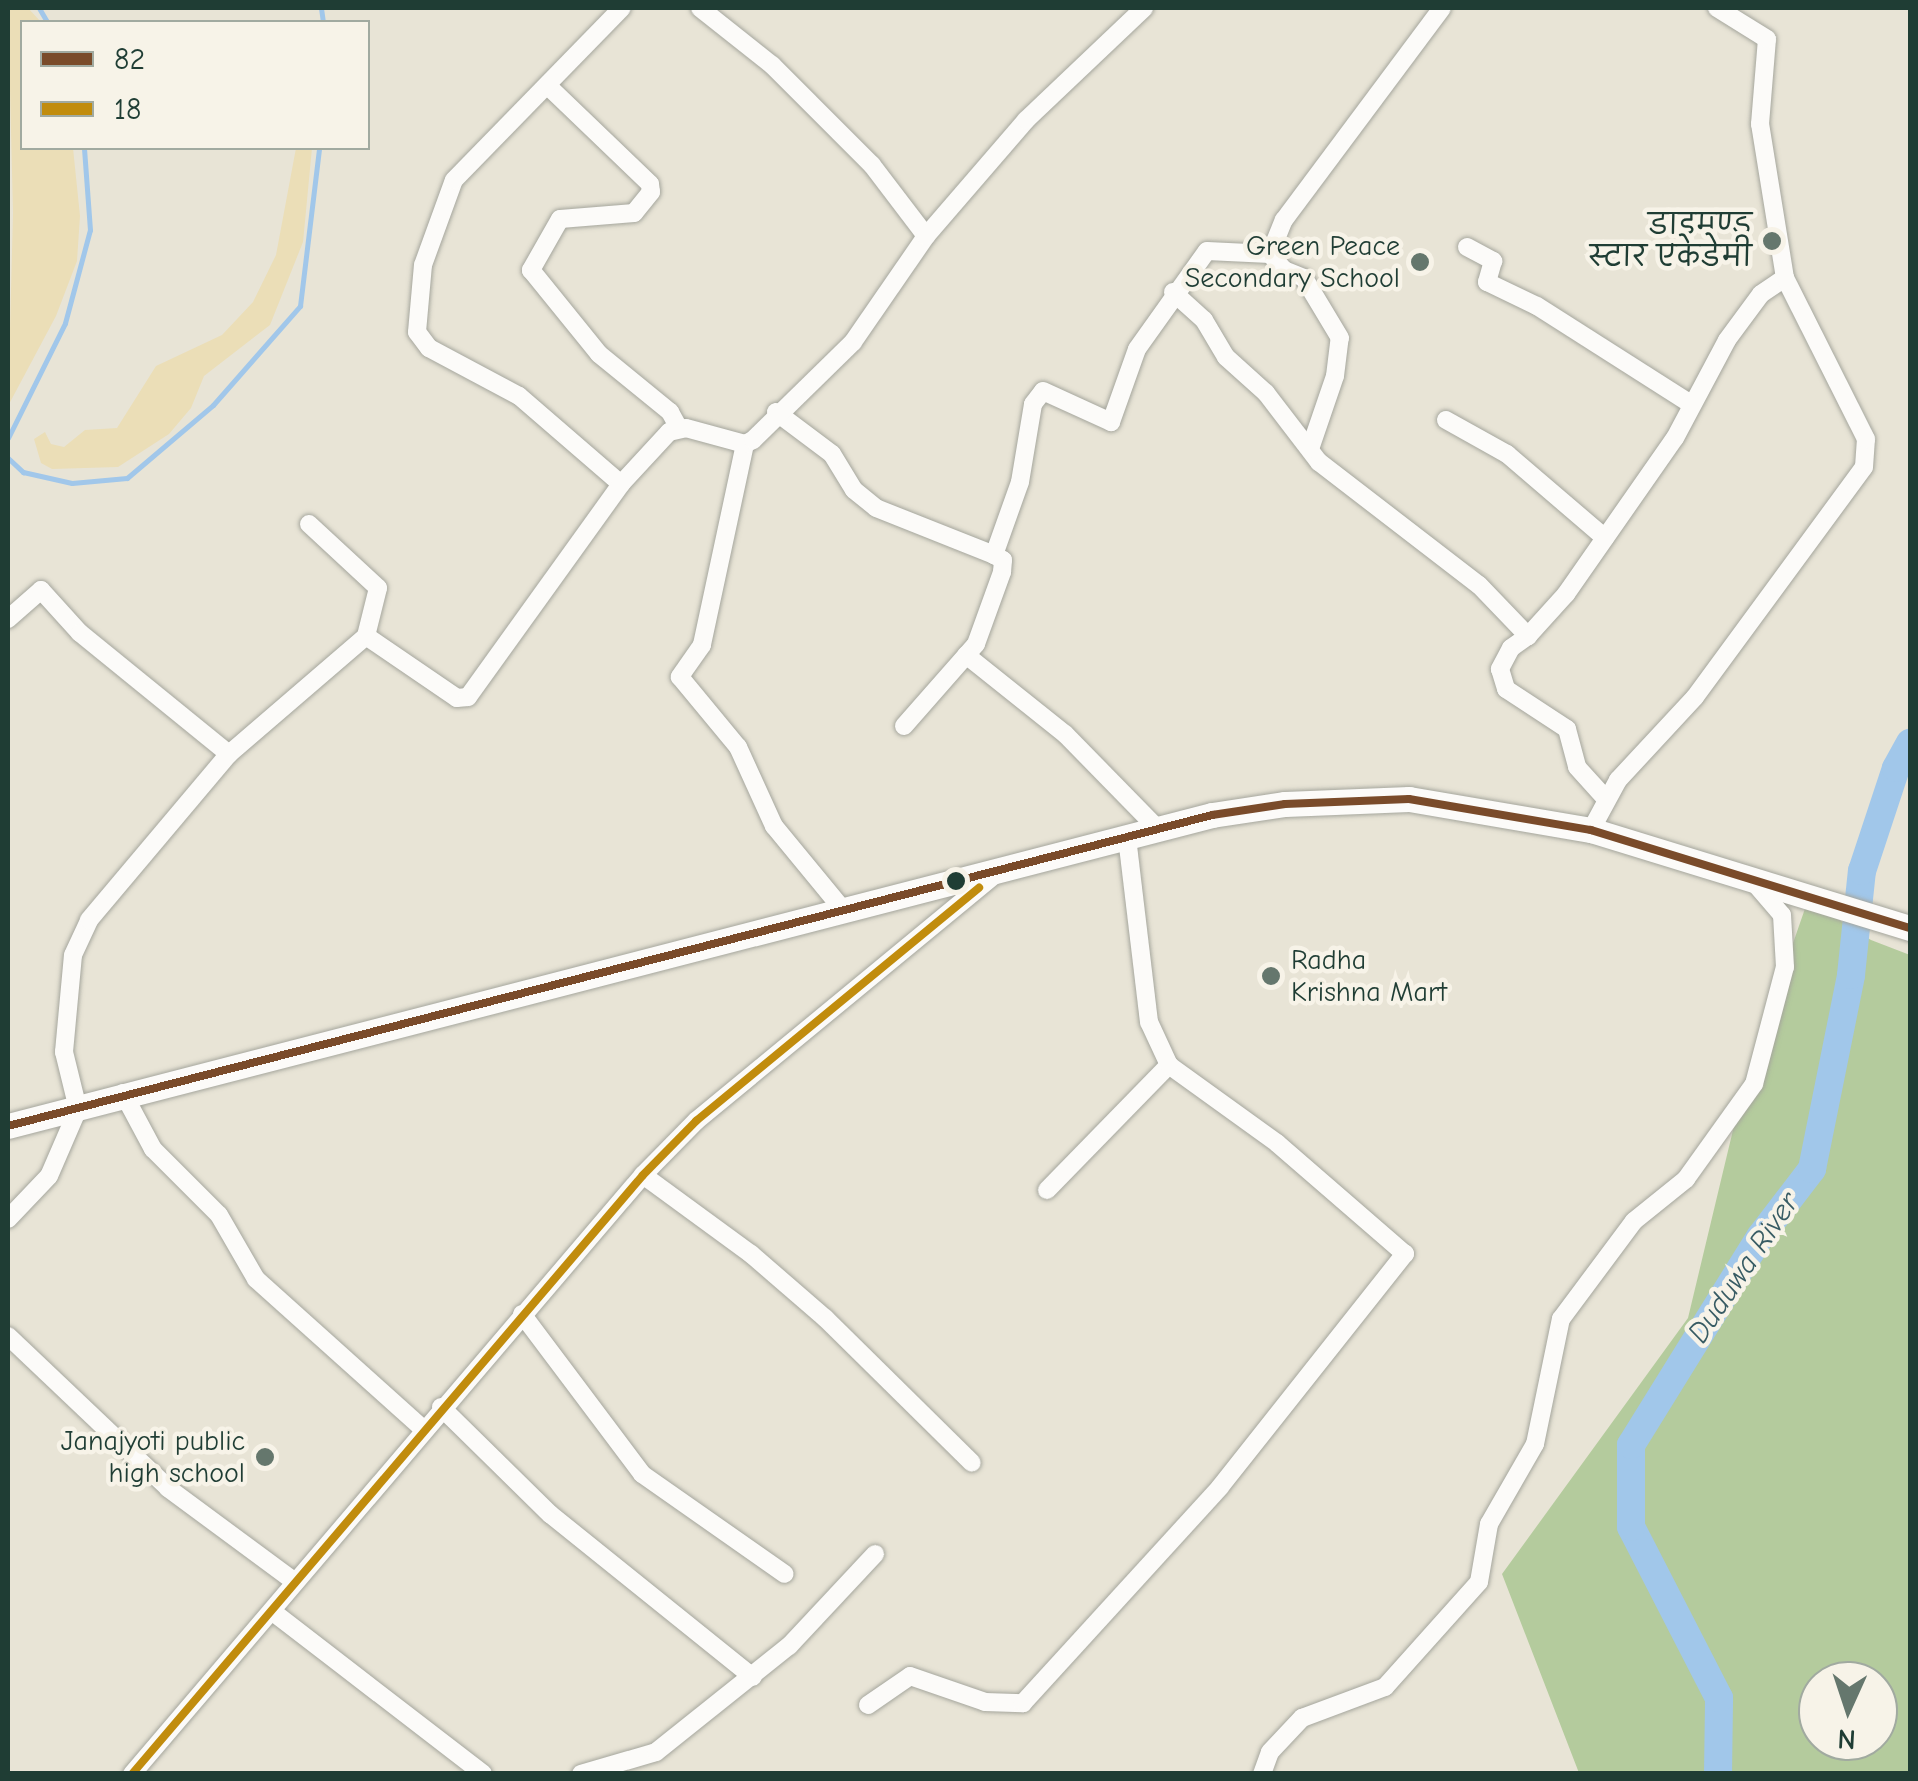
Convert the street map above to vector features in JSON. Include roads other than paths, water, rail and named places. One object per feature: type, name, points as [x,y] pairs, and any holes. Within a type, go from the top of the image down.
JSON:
[{"type":"highway","points":[[8,1126],[1126,838],[1285,804],[1409,799],[1590,830],[1910,928]]},
{"type":"street","points":[[621,484],[519,396],[429,348],[417,332],[423,264],[454,180],[622,8]]},
{"type":"street","points":[[700,8],[772,65],[872,166],[926,236]]},
{"type":"street","points":[[845,912],[774,826],[738,747],[680,677],[702,644],[745,444],[852,342],[926,236],[1026,120],[1144,8]]},
{"type":"street","points":[[1270,254],[1284,220],[1442,8]]},
{"type":"street","points":[[1590,830],[1606,798],[1720,665],[1864,468],[1866,439],[1786,278],[1760,124],[1767,39],[1717,8]]},
{"type":"street","points":[[548,87],[650,184],[652,192],[634,213],[560,219],[531,270],[599,354],[670,412],[680,428],[745,444]]},
{"type":"street","points":[[1467,247],[1493,261],[1487,282],[1537,306],[1691,404]]},
{"type":"street","points":[[994,554],[1020,482],[1033,404],[1044,391],[1111,422],[1137,349],[1173,292],[1207,251],[1270,254],[1304,278],[1340,338],[1335,376],[1310,450]]},
{"type":"street","points":[[1606,798],[1577,767],[1568,729],[1506,689],[1500,669],[1511,648],[1528,636],[1605,538],[1676,438],[1691,404],[1761,294],[1786,278]]},
{"type":"street","points":[[1173,292],[1204,320],[1226,357],[1266,393],[1287,429],[1479,585],[1528,636]]},
{"type":"street","points":[[776,412],[832,454],[854,490],[876,508],[1003,560],[1002,572],[966,656],[904,726]]},
{"type":"street","points":[[1446,420],[1507,454],[1605,538]]},
{"type":"street","points":[[366,636],[457,698],[468,697],[621,484],[680,428]]},
{"type":"street","points":[[8,1219],[49,1176],[78,1109],[64,1052],[73,955],[107,893],[229,754],[366,636],[378,588],[310,524]]},
{"type":"street","points":[[8,618],[33,590],[41,590],[80,633],[229,754]]},
{"type":"street","points":[[966,656],[1066,734],[1158,830]]},
{"type":"street","points":[[868,1704],[910,1676],[985,1702],[1024,1702],[1220,1487],[1405,1254],[1277,1143],[1169,1065],[1148,1022],[1126,838]]},
{"type":"street","points":[[132,1774],[273,1612],[423,1428],[643,1175],[696,1121],[997,872]]},
{"type":"street","points":[[1262,1774],[1270,1752],[1302,1718],[1384,1687],[1479,1582],[1489,1524],[1535,1444],[1560,1352],[1561,1319],[1634,1222],[1686,1179],[1754,1084],[1784,966],[1782,915],[1753,881]]},
{"type":"street","points":[[1048,1190],[1169,1065]]},
{"type":"street","points":[[123,1094],[153,1149],[219,1215],[256,1279],[423,1428]]},
{"type":"street","points":[[643,1175],[825,1318],[972,1463]]},
{"type":"street","points":[[522,1314],[642,1474],[785,1574]]},
{"type":"street","points":[[8,1336],[168,1488],[295,1582]]},
{"type":"street","points":[[441,1407],[550,1514],[753,1677]]},
{"type":"street","points":[[581,1774],[656,1752],[753,1677],[845,1594],[875,1554]]},
{"type":"street","points":[[273,1612],[483,1774]]},
{"type":"waterway","points":[[39,8],[46,20]]},
{"type":"waterway","points":[[321,8],[323,20]]},
{"type":"waterway","points":[[8,438],[65,323],[90,230],[84,150]]},
{"type":"waterway","points":[[8,458],[23,472],[72,483],[127,478],[213,405],[300,306],[319,150]]},
{"type":"waterway","name":"Duduwa River","points":[[1718,1774],[1719,1698],[1631,1527],[1631,1445],[1760,1237],[1812,1169],[1851,975],[1862,871],[1896,768],[1910,743]]},
{"type":"place","name":"डाइमण्ड स्टार एकेडेमी","points":[[1772,241]]},
{"type":"place","name":"Green Peace Secondary School","points":[[1420,262]]},
{"type":"place","name":"Radha Krishna Mart","points":[[1271,976]]},
{"type":"place","name":"Janajyoti public high school","points":[[265,1457]]}]
